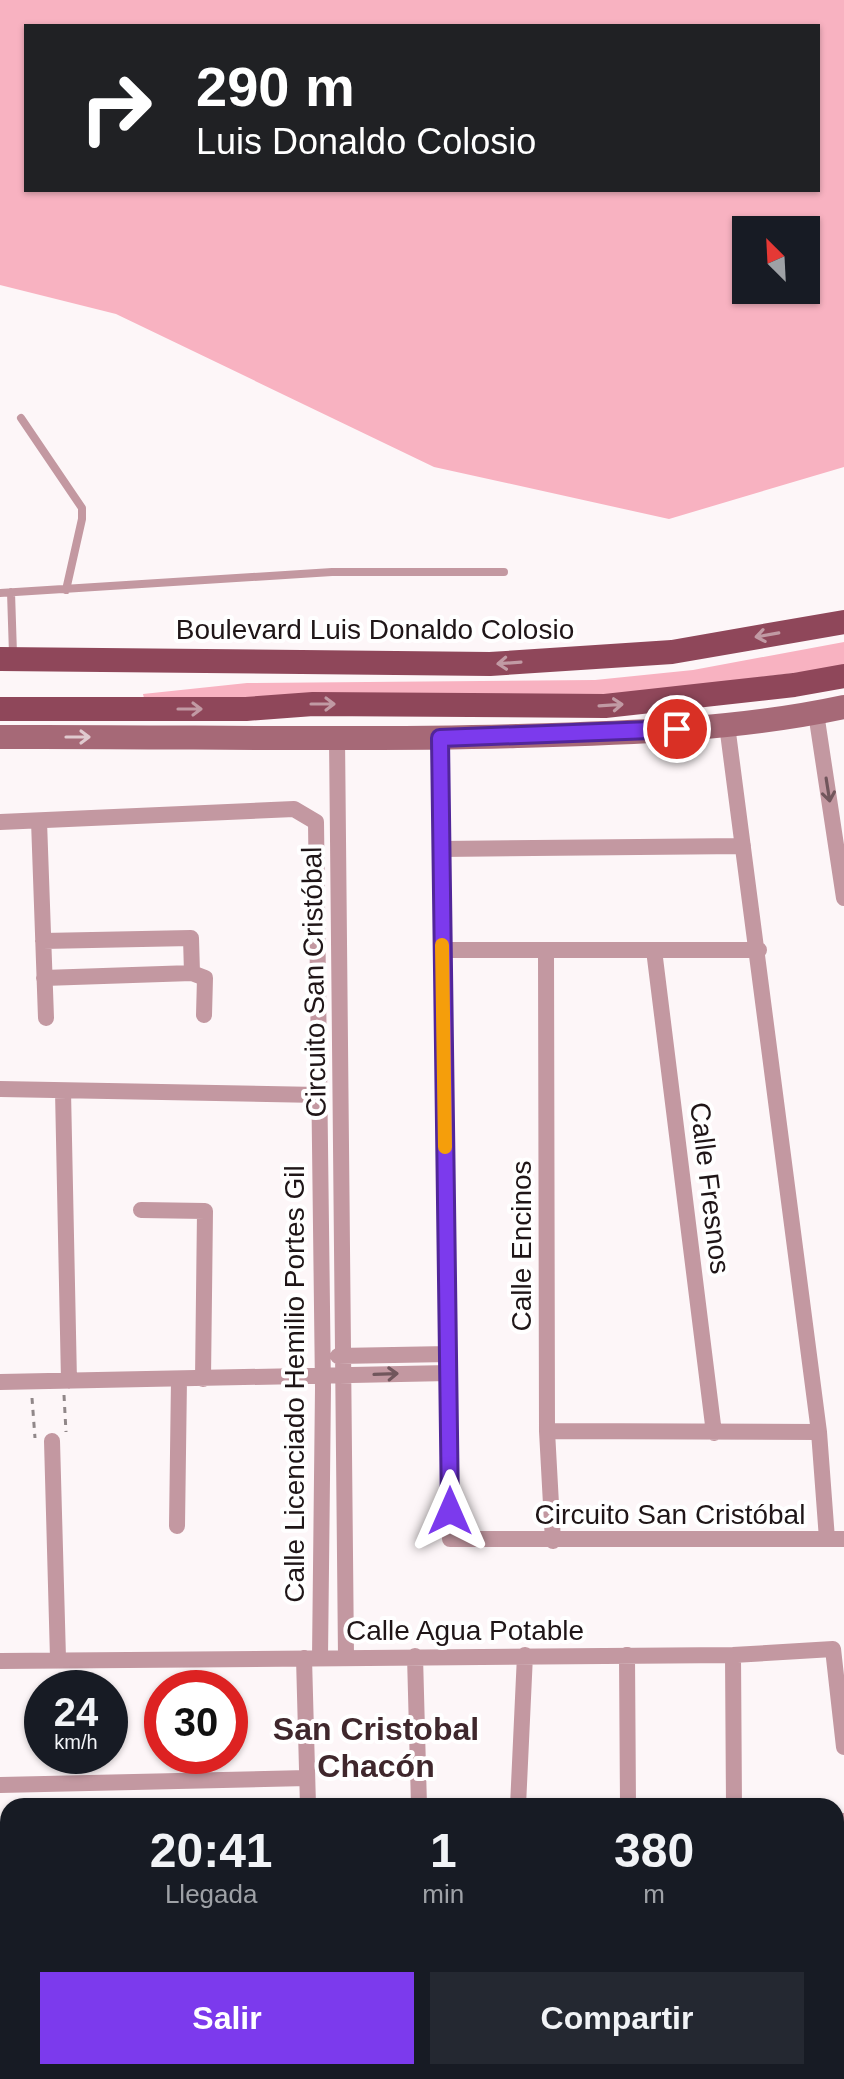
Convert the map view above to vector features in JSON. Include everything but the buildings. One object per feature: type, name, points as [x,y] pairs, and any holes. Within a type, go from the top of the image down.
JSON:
[{"type":"main road","name":"Boulevard Luis Donaldo Colosio","points":[[7,659],[490,664],[672,652],[844,622]]},
{"type":"main road","points":[[0,709],[246,709],[313,704],[605,706],[794,685],[844,676]]},
{"type":"street","points":[[0,737],[440,738],[626,733],[727,725],[844,707]]},
{"type":"street","points":[[816,713],[840,837],[844,898]]},
{"type":"street","name":"Circuito San Cristóbal","points":[[440,738],[450,1539],[835,1539],[727,725]]},
{"type":"street","name":"Circuito San Cristóbal","points":[[337,737],[346,1355],[346,1657]]},
{"type":"street","name":"Calle Licenciado Hemilio Portes Gil","points":[[39,821],[294,809],[316,822],[322,1376],[308,1798]]},
{"type":"street","points":[[0,822],[39,821],[46,1018]]},
{"type":"street","points":[[441,849],[743,846]]},
{"type":"street","points":[[43,941],[191,938],[204,1015]]},
{"type":"street","points":[[442,950],[759,950]]},
{"type":"street","name":"Calle Encinos","points":[[546,950],[547,1431],[553,1541]]},
{"type":"street","name":"Calle Fresnos","points":[[654,950],[714,1433]]},
{"type":"street","points":[[44,978],[198,976]]},
{"type":"street","points":[[0,1089],[319,1095]]},
{"type":"street","points":[[63,1091],[66,1381]]},
{"type":"street","points":[[141,1210],[205,1211],[203,1379]]},
{"type":"street","points":[[322,1356],[449,1354]]},
{"type":"street","points":[[0,1382],[449,1373]]},
{"type":"street","points":[[177,1526],[179,1379]]},
{"type":"street","points":[[547,1431],[819,1432]]},
{"type":"street","points":[[52,1441],[58,1658]]},
{"type":"street","name":"Calle Agua Potable","points":[[0,1661],[58,1658],[733,1655],[833,1649],[844,1747]]},
{"type":"street","points":[[518,1798],[525,1655]]},
{"type":"street","points":[[627,1655],[628,1798]]},
{"type":"street","points":[[733,1655],[734,1798]]},
{"type":"street","points":[[415,1656],[419,1798]]},
{"type":"street","points":[[0,1785],[307,1778]]},
{"type":"lane","points":[[21,418],[82,508],[66,590]]},
{"type":"lane","points":[[0,593],[332,572],[504,572]]},
{"type":"lane","points":[[7,659],[11,592]]},
{"type":"path","points":[[31,1382],[35,1441],[66,1441],[66,1381]]},
{"type":"shaded area","points":[[0,0],[844,0],[844,467],[669,519],[434,467],[116,314],[0,285]]},
{"type":"shaded area","points":[[844,642],[844,667],[596,697],[144,698],[143,694],[247,683],[595,680],[693,670]]},
{"type":"slow traffic","points":[[442,945],[445,1147]]},
{"type":"district","name":"San Cristobal Chacón","points":[[376,1748]]},
{"type":"route","points":[[450,1511],[440,738],[677,729]]}]
